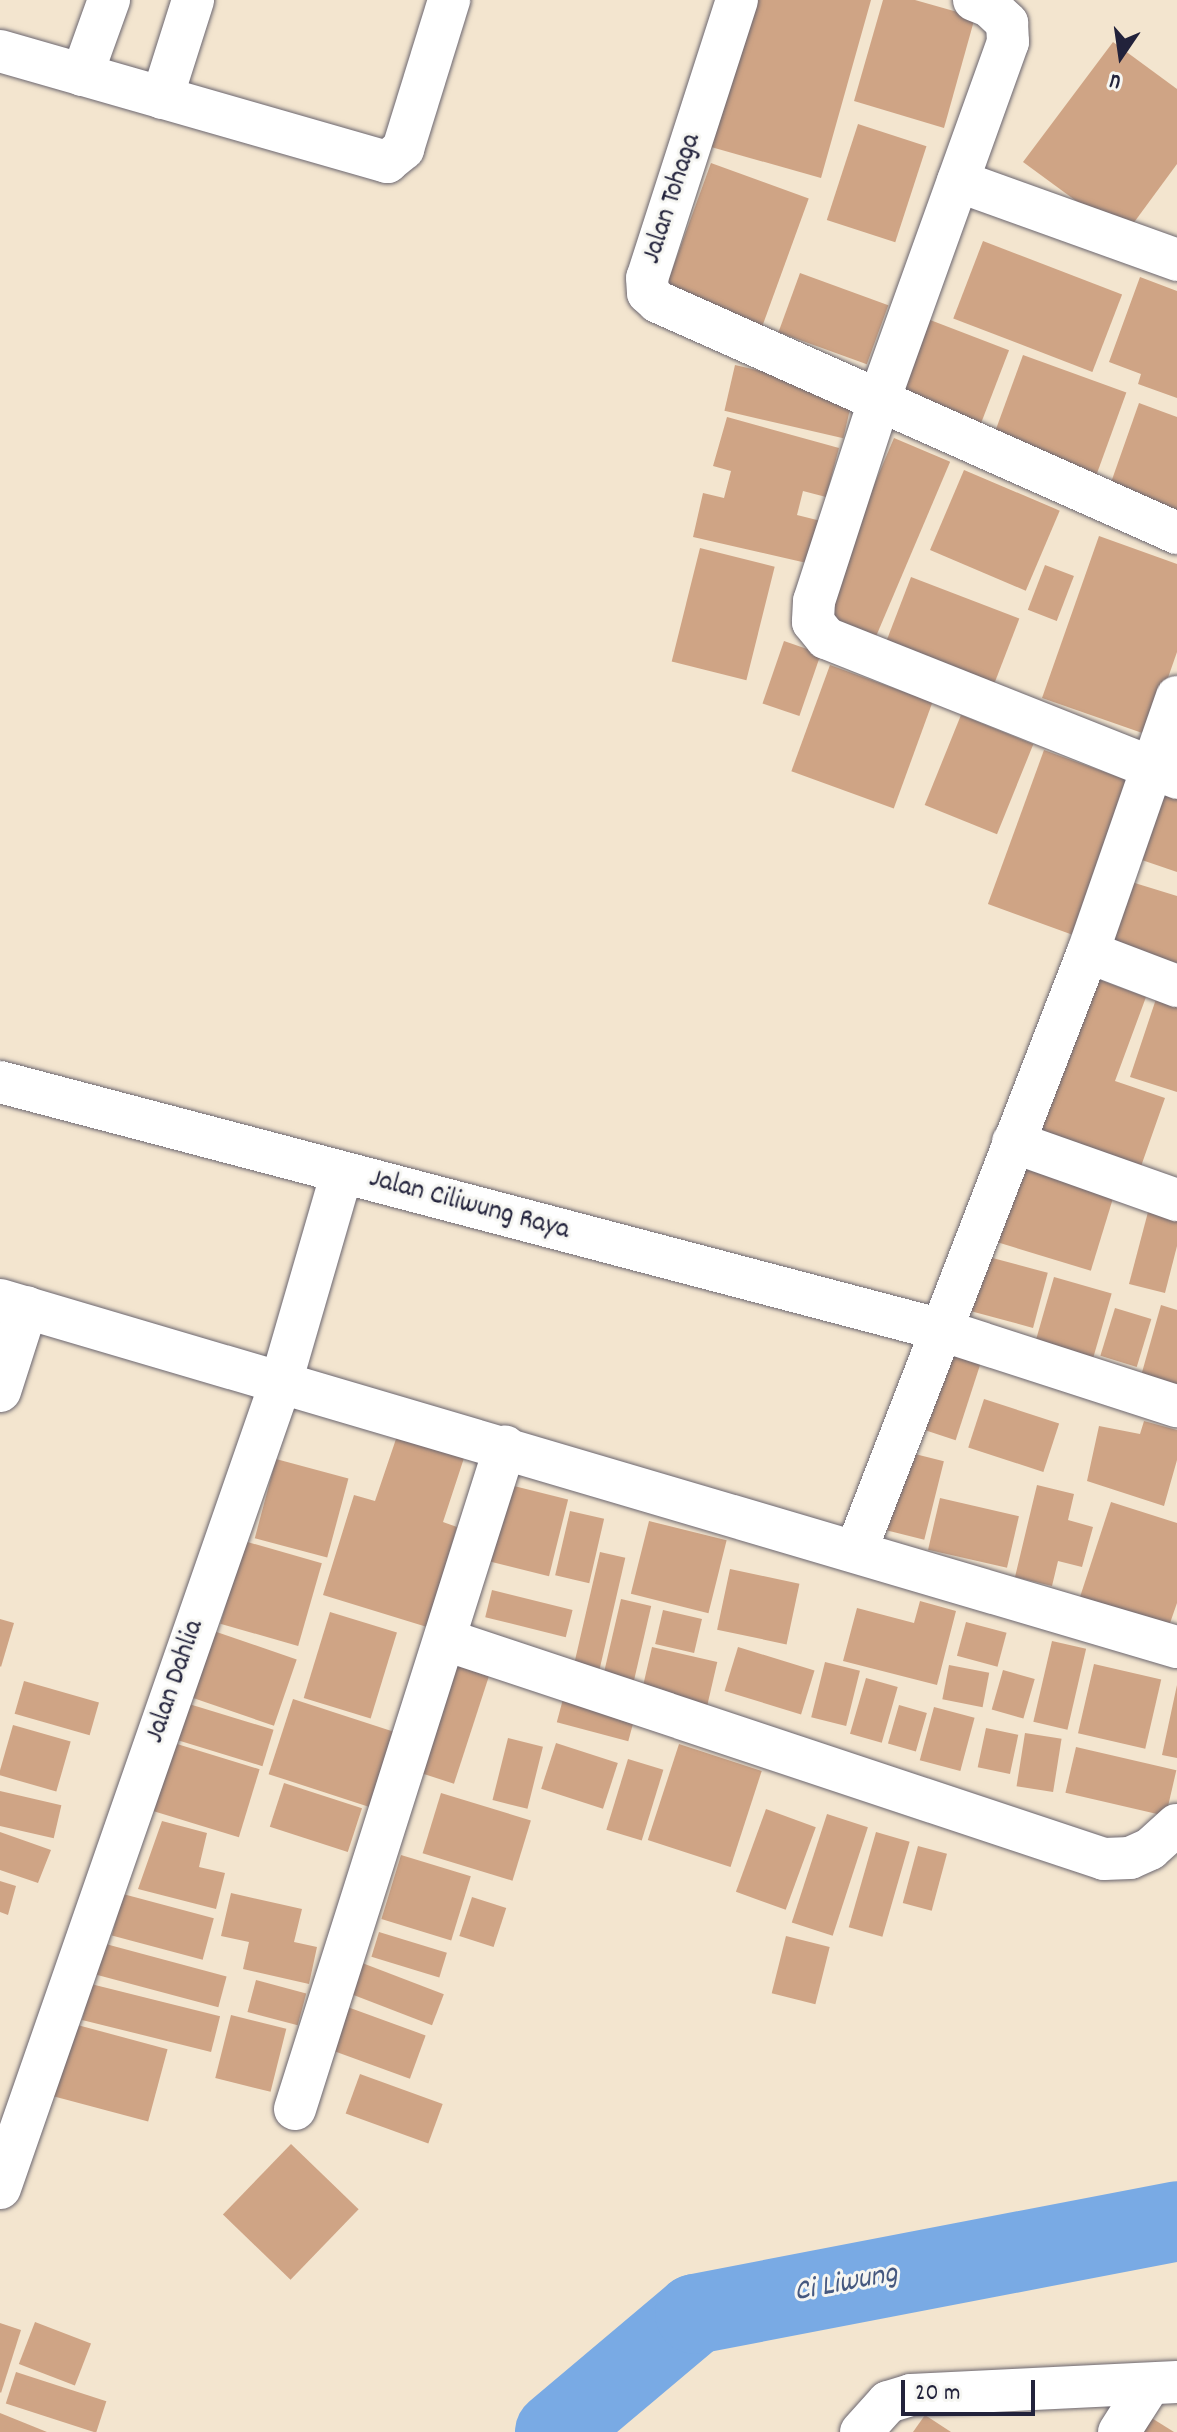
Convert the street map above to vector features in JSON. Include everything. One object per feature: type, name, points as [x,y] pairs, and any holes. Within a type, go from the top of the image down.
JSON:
[{"type":"street","points":[[82,75],[109,0]]},
{"type":"street","points":[[162,98],[193,0]]},
{"type":"street","points":[[0,51],[387,162],[403,149],[449,0]]},
{"type":"street","name":"Jalan Tohaga","points":[[737,0],[647,278],[648,293],[658,302],[879,402]]},
{"type":"street","points":[[974,0],[1007,23],[1008,42],[879,402],[814,601],[813,622],[826,638],[1165,773]]},
{"type":"street","points":[[958,181],[1177,260]]},
{"type":"street","points":[[879,402],[1177,533]]},
{"type":"street","points":[[856,1551],[938,1329],[1088,952],[1165,773],[1177,697]]},
{"type":"street","points":[[1088,952],[1177,986]]},
{"type":"street","name":"Jalan Ciliwung Raya","points":[[0,1082],[938,1329],[1177,1406]]},
{"type":"street","points":[[1013,1142],[1177,1200]]},
{"type":"street","name":"Jalan Dahlia","points":[[0,2188],[282,1379],[342,1173]]},
{"type":"street","points":[[0,1391],[13,1304],[282,1379],[1177,1647]]},
{"type":"street","points":[[295,2109],[505,1447]]},
{"type":"street","points":[[446,1640],[1104,1859],[1130,1858],[1150,1849],[1177,1825]]},
{"type":"street","points":[[861,2432],[888,2402],[911,2395],[1163,2384]]},
{"type":"street","points":[[1119,2432],[1163,2384]]},
{"type":"building","points":[[754,0],[871,0],[821,178],[711,147]]},
{"type":"building","points":[[883,0],[915,0],[975,17],[944,128],[854,101]]},
{"type":"building","points":[[1113,42],[1177,89],[1177,164],[1124,236],[1023,162]]},
{"type":"building","points":[[858,124],[926,146],[895,242],[827,220]]},
{"type":"building","points":[[711,163],[809,199],[762,328],[664,293]]},
{"type":"building","points":[[983,241],[1122,294],[1092,372],[953,318]]},
{"type":"building","points":[[800,273],[888,305],[867,364],[778,332]]},
{"type":"building","points":[[1140,277],[1177,291],[1177,398],[1138,384],[1141,374],[1109,362]]},
{"type":"building","points":[[925,318],[1009,350],[977,432],[893,400]]},
{"type":"building","points":[[1023,355],[1126,393],[1094,481],[991,443]]},
{"type":"building","points":[[735,365],[854,392],[843,438],[724,411]]},
{"type":"building","points":[[1139,403],[1177,417],[1177,516],[1108,491]]},
{"type":"building","points":[[727,417],[839,448],[826,497],[803,491],[797,515],[821,521],[811,564],[693,537],[703,493],[724,498],[731,471],[713,466]]},
{"type":"building","points":[[894,438],[950,462],[874,641],[818,617]]},
{"type":"building","points":[[964,470],[1060,511],[1026,591],[930,550]]},
{"type":"building","points":[[1099,536],[1177,564],[1177,652],[1148,735],[1042,698]]},
{"type":"building","points":[[700,548],[775,567],[746,680],[672,662]]},
{"type":"building","points":[[1045,565],[1074,576],[1057,621],[1028,610]]},
{"type":"building","points":[[911,577],[1019,619],[991,692],[883,651]]},
{"type":"building","points":[[784,641],[821,654],[799,716],[763,703]]},
{"type":"building","points":[[830,665],[932,702],[894,808],[791,771]]},
{"type":"building","points":[[961,715],[1033,744],[997,834],[925,805]]},
{"type":"building","points":[[1044,750],[1133,782],[1077,937],[988,904]]},
{"type":"building","points":[[1160,790],[1177,796],[1177,872],[1136,858]]},
{"type":"building","points":[[1125,880],[1177,896],[1177,963],[1106,942]]},
{"type":"building","points":[[1092,977],[1146,997],[1115,1081],[1165,1098],[1139,1172],[1031,1135]]},
{"type":"building","points":[[1156,999],[1177,1006],[1177,1092],[1130,1077]]},
{"type":"building","points":[[1018,1167],[1114,1196],[1091,1271],[995,1242]]},
{"type":"building","points":[[1148,1212],[1177,1220],[1177,1246],[1165,1293],[1129,1284]]},
{"type":"building","points":[[985,1256],[1048,1273],[1033,1328],[970,1311]]},
{"type":"building","points":[[1054,1277],[1112,1294],[1092,1362],[1034,1345]]},
{"type":"building","points":[[1161,1305],[1177,1310],[1177,1394],[1139,1383]]},
{"type":"building","points":[[1115,1308],[1151,1319],[1137,1367],[1100,1356]]},
{"type":"building","points":[[941,1346],[982,1359],[956,1440],[915,1427]]},
{"type":"building","points":[[984,1399],[1059,1423],[1043,1472],[968,1448]]},
{"type":"building","points":[[1144,1421],[1177,1430],[1177,1460],[1164,1506],[1087,1481],[1099,1426],[1140,1434]]},
{"type":"building","points":[[397,1436],[464,1458],[443,1522],[457,1527],[427,1627],[323,1595],[354,1495],[375,1501]]},
{"type":"building","points":[[907,1452],[944,1461],[924,1540],[887,1531]]},
{"type":"building","points":[[276,1459],[348,1478],[327,1558],[255,1538]]},
{"type":"building","points":[[506,1484],[568,1499],[549,1576],[487,1561]]},
{"type":"building","points":[[1037,1485],[1074,1494],[1068,1520],[1093,1527],[1082,1567],[1058,1561],[1052,1586],[1015,1577]]},
{"type":"building","points":[[940,1498],[1019,1516],[1007,1568],[928,1550]]},
{"type":"building","points":[[1111,1502],[1177,1523],[1177,1603],[1169,1626],[1080,1597]]},
{"type":"building","points":[[570,1511],[604,1519],[589,1583],[555,1575]]},
{"type":"building","points":[[649,1521],[727,1540],[708,1613],[631,1594]]},
{"type":"building","points":[[244,1541],[322,1563],[298,1646],[220,1624]]},
{"type":"building","points":[[600,1552],[625,1558],[597,1682],[571,1676]]},
{"type":"building","points":[[730,1569],[799,1584],[787,1644],[717,1630]]},
{"type":"building","points":[[492,1590],[573,1610],[566,1637],[485,1617]]},
{"type":"building","points":[[621,1599],[651,1606],[632,1688],[602,1681]]},
{"type":"building","points":[[920,1601],[956,1611],[937,1685],[843,1661],[857,1608],[914,1623]]},
{"type":"building","points":[[663,1610],[702,1619],[694,1653],[655,1644]]},
{"type":"building","points":[[330,1612],[397,1632],[371,1719],[304,1698]]},
{"type":"building","points":[[0,1619],[14,1623],[1,1667],[0,1666]]},
{"type":"building","points":[[966,1622],[1007,1633],[998,1667],[957,1656]]},
{"type":"building","points":[[205,1628],[297,1660],[274,1726],[182,1694]]},
{"type":"building","points":[[1052,1641],[1086,1649],[1067,1730],[1033,1722]]},
{"type":"building","points":[[652,1647],[717,1662],[706,1709],[641,1694]]},
{"type":"building","points":[[738,1647],[815,1670],[801,1714],[725,1691]]},
{"type":"building","points":[[825,1662],[860,1671],[846,1726],[811,1717]]},
{"type":"building","points":[[448,1663],[489,1676],[454,1784],[413,1770]]},
{"type":"building","points":[[1094,1664],[1161,1680],[1145,1749],[1078,1733]]},
{"type":"building","points":[[949,1665],[989,1673],[983,1707],[942,1699]]},
{"type":"building","points":[[1003,1670],[1035,1679],[1023,1719],[992,1709]]},
{"type":"building","points":[[866,1678],[898,1687],[882,1743],[850,1734]]},
{"type":"building","points":[[24,1681],[99,1702],[90,1735],[15,1714]]},
{"type":"building","points":[[1177,1685],[1177,1758],[1162,1755]]},
{"type":"building","points":[[293,1699],[394,1732],[369,1807],[269,1774]]},
{"type":"building","points":[[563,1699],[634,1718],[628,1741],[557,1722]]},
{"type":"building","points":[[176,1700],[274,1730],[262,1766],[165,1736]]},
{"type":"building","points":[[899,1705],[927,1713],[916,1751],[888,1743]]},
{"type":"building","points":[[934,1707],[975,1718],[960,1771],[920,1760]]},
{"type":"building","points":[[13,1725],[71,1742],[56,1792],[0,1775]]},
{"type":"building","points":[[986,1728],[1018,1735],[1010,1774],[978,1767]]},
{"type":"building","points":[[1025,1733],[1062,1739],[1053,1792],[1017,1786]]},
{"type":"building","points":[[508,1738],[543,1747],[527,1809],[493,1800]]},
{"type":"building","points":[[164,1740],[260,1769],[239,1837],[143,1808]]},
{"type":"building","points":[[556,1743],[618,1763],[603,1809],[541,1789]]},
{"type":"building","points":[[679,1744],[762,1771],[731,1867],[648,1840]]},
{"type":"building","points":[[1076,1747],[1176,1770],[1166,1816],[1065,1793]]},
{"type":"building","points":[[628,1759],[663,1770],[642,1841],[606,1830]]},
{"type":"building","points":[[284,1783],[362,1808],[348,1852],[270,1827]]},
{"type":"building","points":[[0,1791],[61,1805],[54,1838],[0,1826]]},
{"type":"building","points":[[441,1793],[531,1820],[512,1881],[423,1853]]},
{"type":"building","points":[[766,1809],[816,1827],[786,1910],[736,1892]]},
{"type":"building","points":[[827,1814],[868,1827],[833,1936],[792,1922]]},
{"type":"building","points":[[162,1821],[207,1833],[199,1867],[225,1873],[216,1909],[138,1889]]},
{"type":"building","points":[[0,1832],[51,1850],[38,1883],[0,1870]]},
{"type":"building","points":[[876,1832],[910,1842],[882,1937],[849,1927]]},
{"type":"building","points":[[918,1846],[947,1854],[932,1911],[903,1903]]},
{"type":"building","points":[[401,1855],[471,1876],[451,1940],[381,1919]]},
{"type":"building","points":[[0,1881],[16,1886],[8,1915],[0,1912]]},
{"type":"building","points":[[231,1893],[302,1909],[294,1942],[317,1947],[309,1984],[243,1969],[249,1942],[221,1936]]},
{"type":"building","points":[[123,1894],[214,1918],[203,1960],[112,1936]]},
{"type":"building","points":[[472,1897],[506,1908],[494,1947],[459,1936]]},
{"type":"building","points":[[379,1932],[447,1953],[439,1978],[371,1957]]},
{"type":"building","points":[[786,1936],[830,1947],[815,2004],[772,1993]]},
{"type":"building","points":[[102,1943],[227,1976],[218,2007],[94,1974]]},
{"type":"building","points":[[357,1961],[444,1994],[432,2025],[345,1992]]},
{"type":"building","points":[[256,1980],[306,1993],[298,2025],[247,2012]]},
{"type":"building","points":[[91,1984],[220,2016],[211,2052],[82,2020]]},
{"type":"building","points":[[342,2005],[426,2035],[410,2079],[326,2048]]},
{"type":"building","points":[[231,2015],[286,2029],[271,2092],[215,2078]]},
{"type":"building","points":[[70,2023],[168,2049],[148,2122],[51,2095]]},
{"type":"building","points":[[360,2074],[443,2104],[428,2144],[346,2113]]},
{"type":"building","points":[[291,2144],[359,2209],[291,2280],[223,2214]]},
{"type":"building","points":[[35,2322],[91,2344],[75,2386],[19,2364]]},
{"type":"building","points":[[0,2323],[21,2330],[1,2393],[0,2392]]},
{"type":"building","points":[[16,2372],[106,2401],[96,2432],[6,2403]]},
{"type":"building","points":[[0,2413],[47,2432],[0,2432]]},
{"type":"building","points":[[925,2415],[951,2432],[913,2432]]},
{"type":"building","points":[[1150,2417],[1174,2432],[1140,2432]]},
{"type":"waterway","name":"Ci Liwung","points":[[555,2432],[695,2314],[1177,2221]]}]
